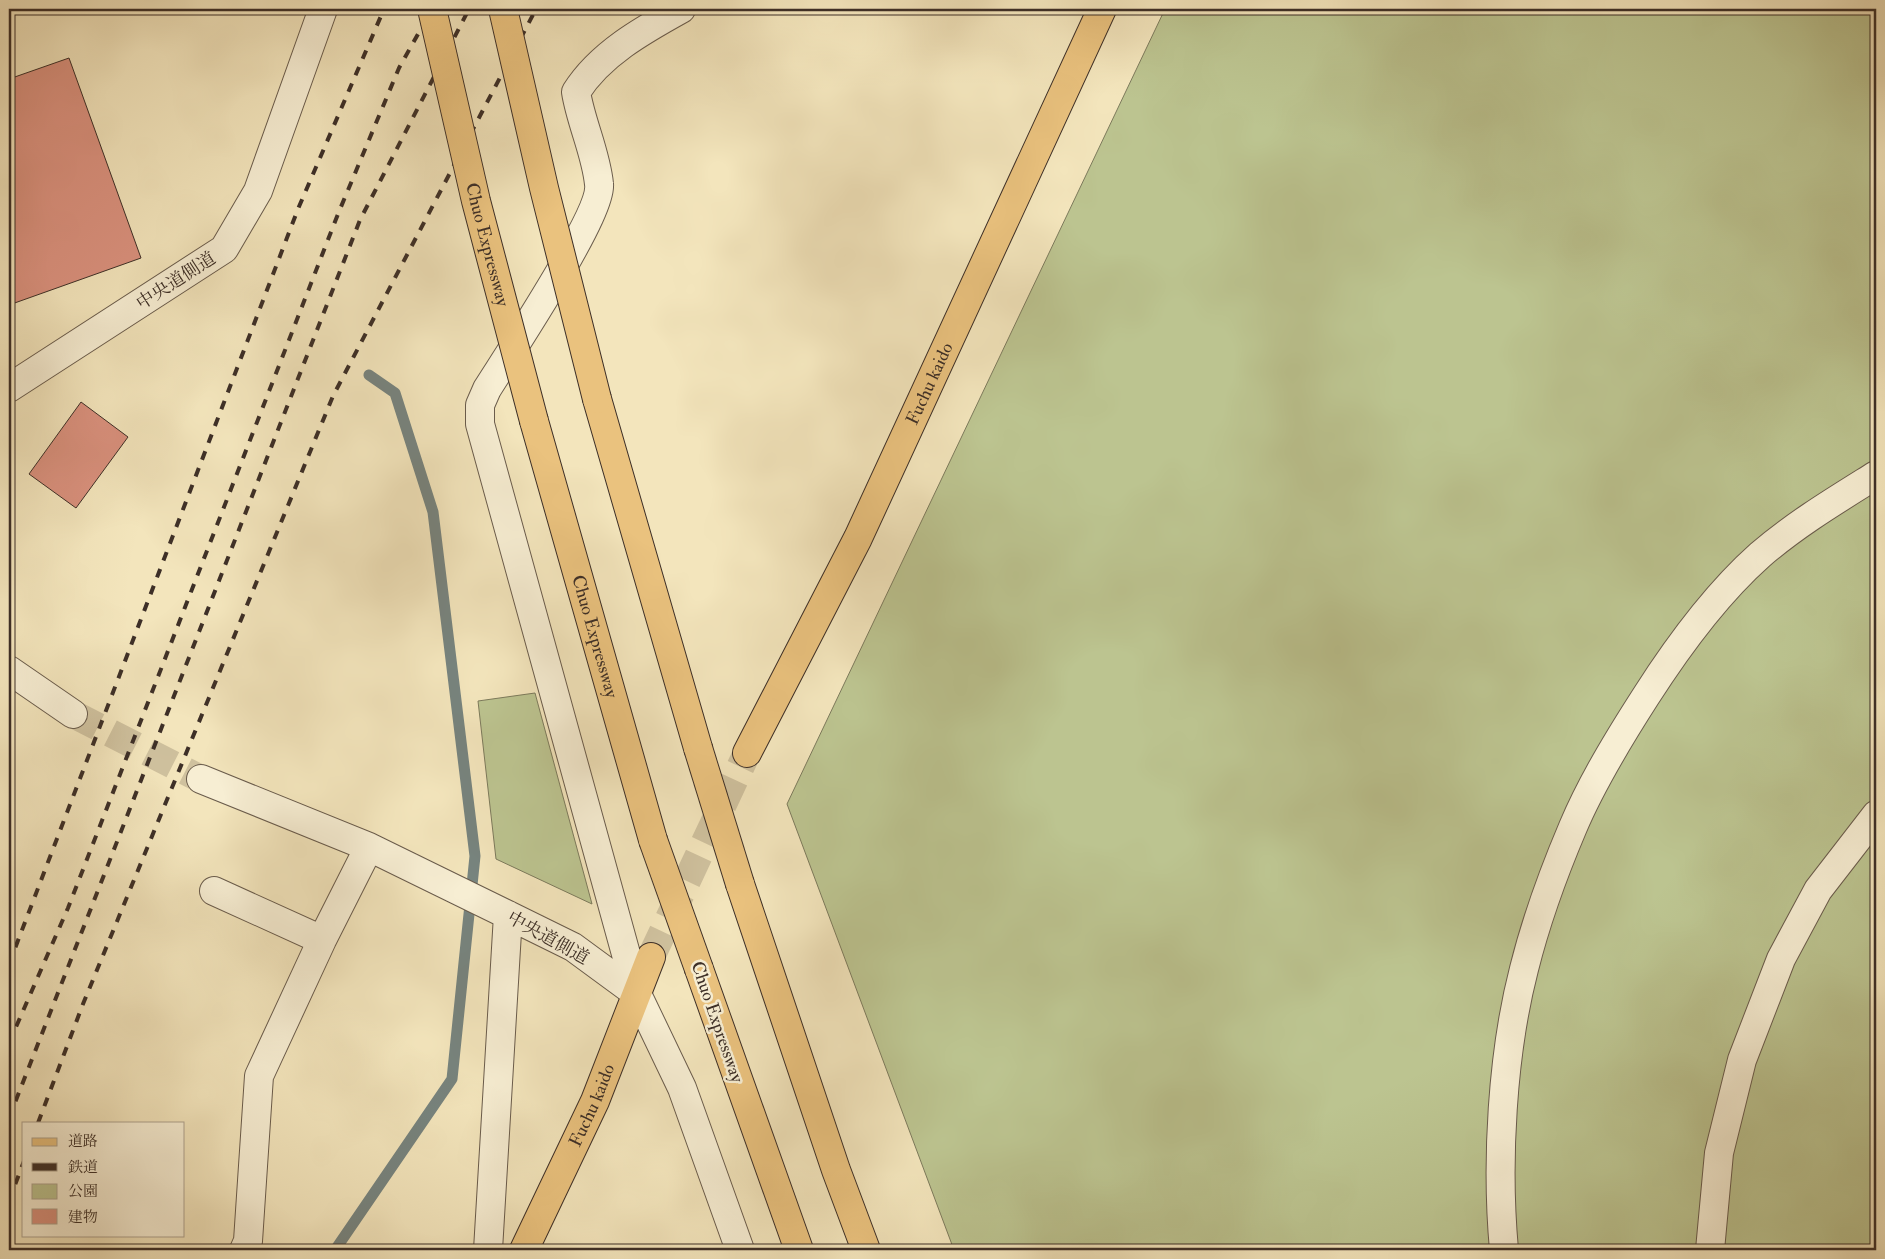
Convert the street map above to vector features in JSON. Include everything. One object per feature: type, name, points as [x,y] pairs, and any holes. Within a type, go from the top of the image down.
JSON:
[{"type":"main road","name":"Chuo Expressway","points":[[432,9],[476,202],[534,421],[653,840],[799,1250]]},
{"type":"main road","points":[[503,9],[544,188],[597,399],[698,748],[750,912],[836,1170],[866,1250]]},
{"type":"main road","name":"Fuchu kaido","points":[[747,753],[858,538],[1102,9]]},
{"type":"main road","name":"Fuchu kaido","points":[[524,1250],[595,1100],[651,957]]},
{"type":"street","name":"中央道側道","points":[[9,388],[224,249],[258,191],[323,9]]},
{"type":"street","points":[[637,994],[480,424],[480,405],[487,389],[580,235],[594,208],[600,186],[576,92],[595,67],[651,26],[681,9]]},
{"type":"street","points":[[1504,1250],[1501,1164],[1504,1099],[1512,1036],[1526,962],[1544,900],[1574,825],[1620,736],[1678,646],[1716,601],[1759,556],[1801,523],[1876,475]]},
{"type":"street","points":[[9,670],[73,714]]},
{"type":"street","name":"中央道側道","points":[[201,779],[369,847],[573,947],[637,994],[682,1088],[740,1250]]},
{"type":"street","points":[[1710,1250],[1718,1154],[1742,1060],[1781,959],[1818,890],[1876,815]]},
{"type":"street","points":[[244,1250],[248,1241],[259,1076],[322,940],[369,847]]},
{"type":"street","points":[[214,891],[322,940]]},
{"type":"street","points":[[488,1250],[508,915]]},
{"type":"green space","points":[[1165,9],[1876,9],[1876,1250],[954,1250],[787,804]]},
{"type":"green space","points":[[535,693],[592,904],[496,859],[478,701]]},
{"type":"building","points":[[69,58],[141,258],[9,305],[9,79]]},
{"type":"building","points":[[81,402],[128,437],[76,508],[29,474]]},
{"type":"waterway","points":[[335,1250],[452,1079],[475,856],[433,512],[395,393],[369,375]]},
{"type":"tunnel","points":[[73,714],[201,779]]},
{"type":"tunnel","points":[[651,957],[747,753]]},
{"type":"railway","points":[[9,964],[298,209],[384,9]]},
{"type":"railway","points":[[9,1043],[68,908],[338,214],[399,68],[432,9]]},
{"type":"railway","points":[[9,1118],[360,220],[469,9]]},
{"type":"railway","points":[[38,1122],[83,1004],[333,396],[536,9]]},
{"type":"railway","points":[[9,1201],[22,1166]]}]
